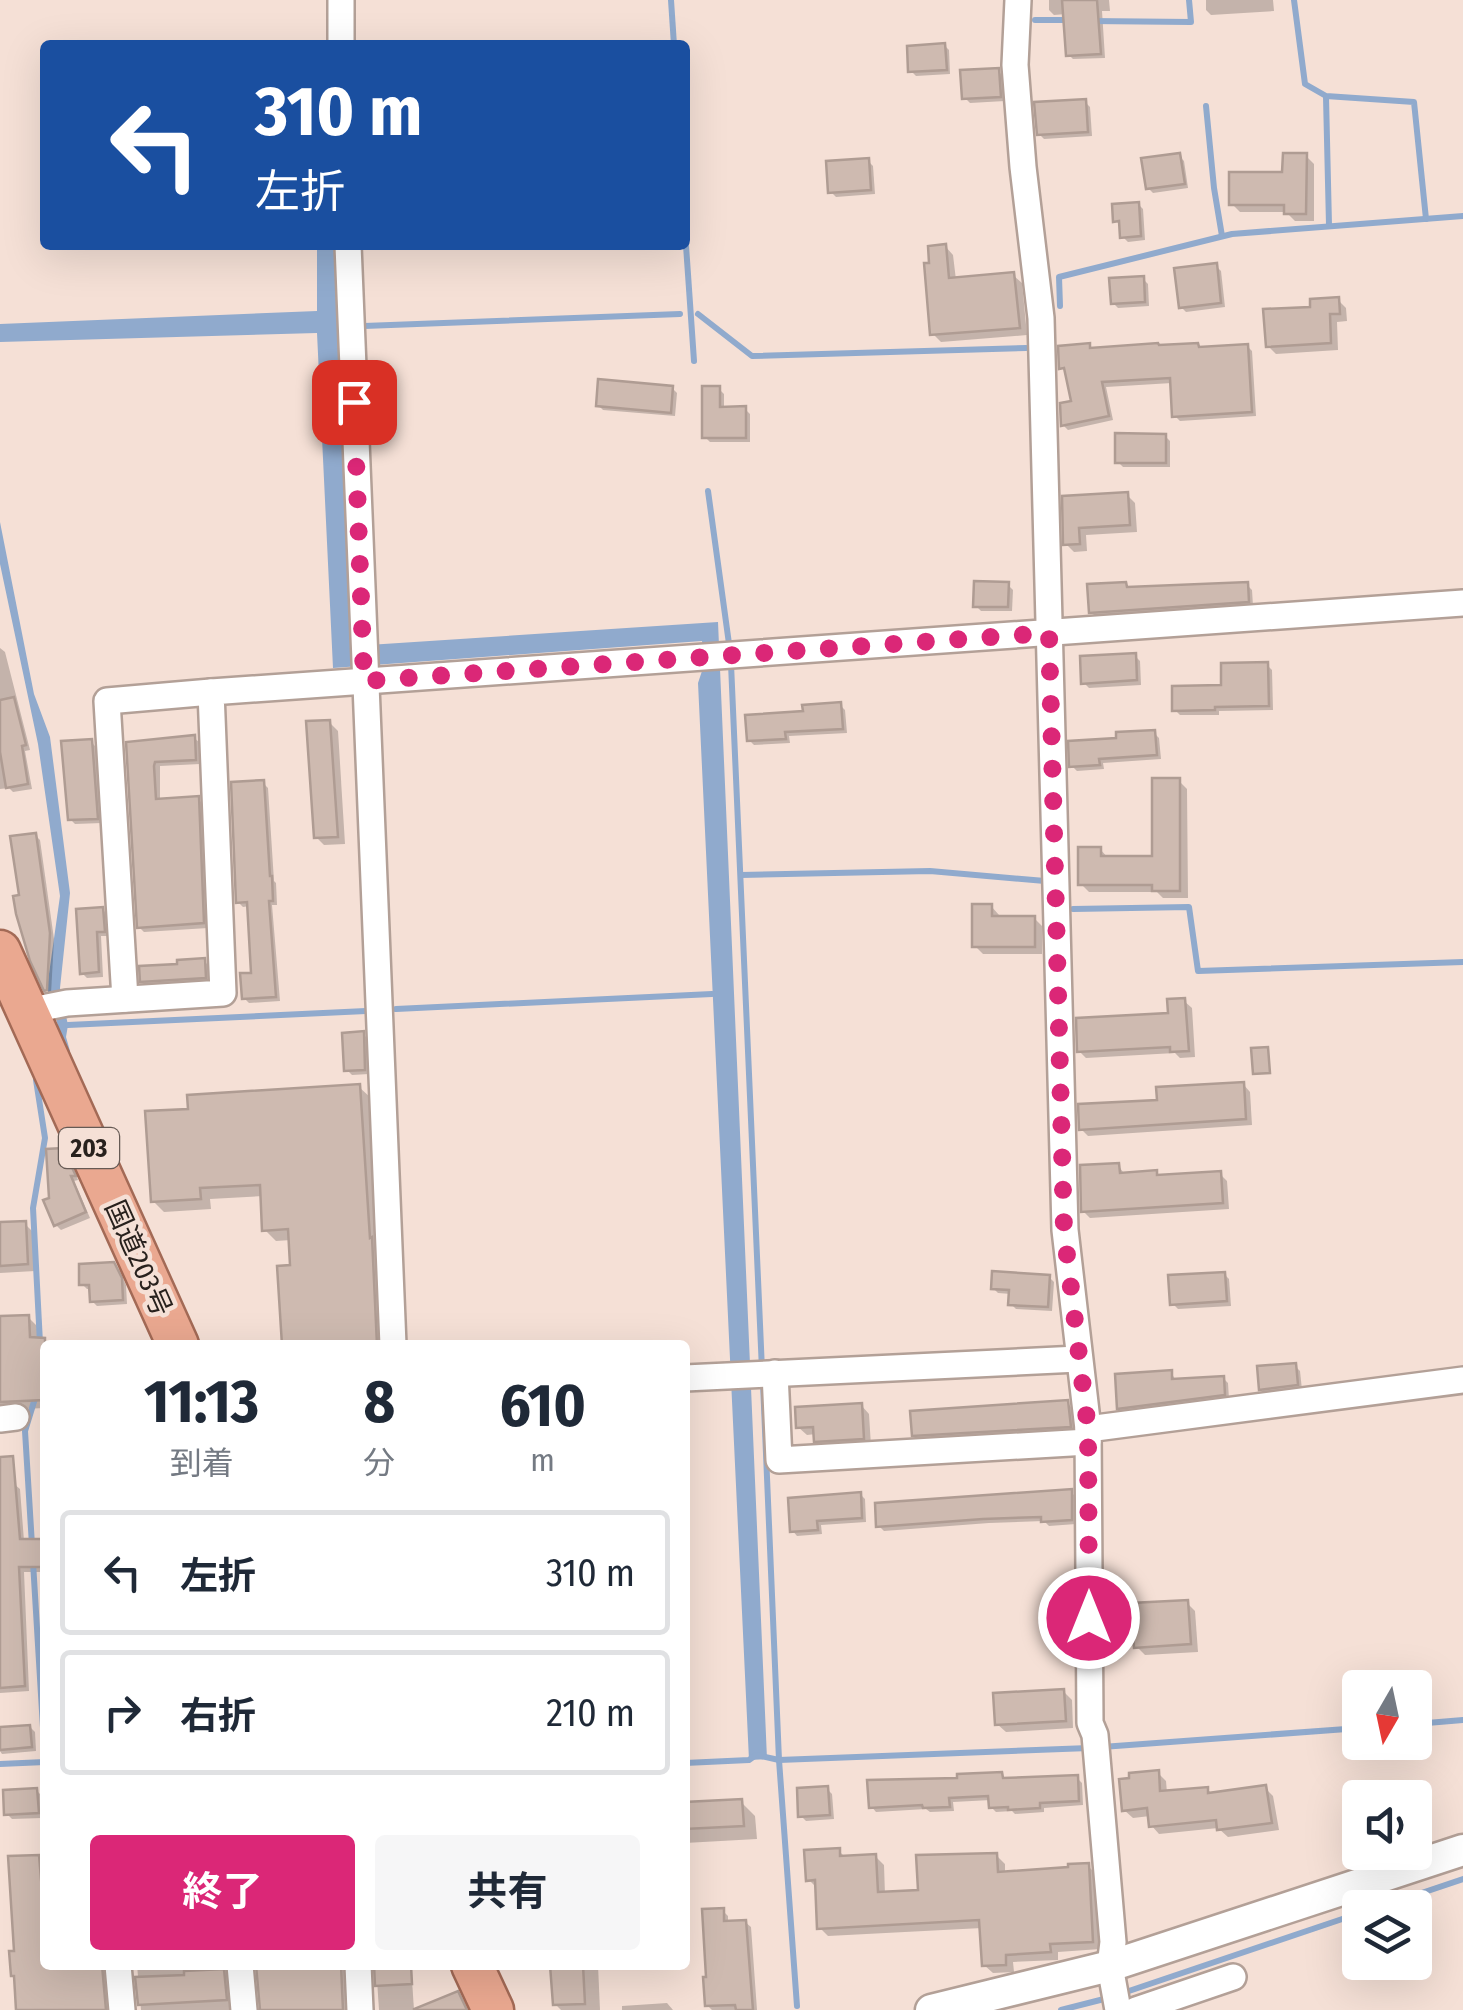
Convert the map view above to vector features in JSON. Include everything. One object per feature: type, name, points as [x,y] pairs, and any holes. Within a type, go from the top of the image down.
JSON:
[{"type":"highway","name":"国道203号","points":[[0,952],[46,1007],[176,1340]]},
{"type":"highway","points":[[474,1970],[493,2010]]},
{"type":"street","points":[[341,0],[341,40]]},
{"type":"street","points":[[1018,0],[1015,64],[1022,167],[1041,318],[1064,1230],[1088,1435],[1090,1722],[1096,1746],[1113,1942],[1110,1966],[1118,2010]]},
{"type":"street","points":[[348,250],[393,1340]]},
{"type":"street","points":[[125,999],[107,701],[1463,604]]},
{"type":"street","points":[[46,1007],[222,993],[210,692]]},
{"type":"street","points":[[690,1378],[1078,1359]]},
{"type":"street","points":[[774,1373],[780,1460],[1088,1435],[1463,1380]]},
{"type":"street","points":[[931,2010],[1110,1966],[1463,1850]]},
{"type":"street","points":[[118,1970],[122,2010]]},
{"type":"street","points":[[240,1970],[244,2010]]},
{"type":"street","points":[[358,1970],[360,2010]]},
{"type":"street","points":[[1136,2010],[1233,1977]]},
{"type":"water","points":[[317,250],[337,250],[353,646],[718,622],[767,1759],[749,1760],[698,683],[705,662],[702,641],[333,668],[317,333],[0,342],[0,324],[317,311]]},
{"type":"water","points":[[0,522],[34,694],[50,737],[70,893],[60,988],[70,1051],[65,1058],[55,1040],[58,1026],[47,988],[60,896],[38,744],[0,564]]},
{"type":"building","points":[[1062,0],[1097,0],[1101,54],[1066,56]]},
{"type":"building","points":[[945,43],[947,70],[908,72],[907,46]]},
{"type":"building","points":[[999,68],[1001,97],[962,99],[960,70]]},
{"type":"building","points":[[1086,99],[1088,132],[1037,135],[1034,102]]},
{"type":"building","points":[[1180,153],[1185,184],[1146,189],[1141,158]]},
{"type":"building","points":[[1283,153],[1307,153],[1306,214],[1284,214],[1284,205],[1229,205],[1229,172],[1282,172]]},
{"type":"building","points":[[869,158],[871,190],[828,193],[826,161]]},
{"type":"building","points":[[1139,202],[1141,236],[1120,238],[1119,221],[1113,222],[1112,204]]},
{"type":"building","points":[[946,244],[949,278],[1014,272],[1020,328],[930,335],[924,263],[929,263],[928,246]]},
{"type":"building","points":[[1217,263],[1221,303],[1179,308],[1174,268]]},
{"type":"building","points":[[1144,276],[1145,302],[1111,304],[1109,278]]},
{"type":"building","points":[[1339,297],[1340,314],[1330,314],[1331,343],[1266,347],[1263,309],[1310,307],[1310,299]]},
{"type":"building","points":[[1090,343],[1090,348],[1158,343],[1198,343],[1199,347],[1248,344],[1252,412],[1172,417],[1170,378],[1102,382],[1109,416],[1061,426],[1060,403],[1071,401],[1064,368],[1059,369],[1058,346]]},
{"type":"building","points":[[598,379],[673,386],[671,413],[596,406]]},
{"type":"building","points":[[702,386],[720,386],[720,407],[746,406],[746,438],[702,438]]},
{"type":"building","points":[[1115,433],[1166,434],[1166,463],[1115,463]]},
{"type":"building","points":[[1128,492],[1130,525],[1079,528],[1080,544],[1063,545],[1062,496]]},
{"type":"building","points":[[974,581],[1009,582],[1008,607],[973,607]]},
{"type":"building","points":[[1126,582],[1127,587],[1248,582],[1249,602],[1089,613],[1087,584]]},
{"type":"building","points":[[1136,653],[1137,680],[1081,684],[1080,656]]},
{"type":"building","points":[[1268,662],[1269,706],[1172,711],[1172,686],[1221,685],[1221,663]]},
{"type":"building","points":[[14,697],[26,745],[22,746],[28,784],[6,788],[0,752],[0,700]]},
{"type":"building","points":[[841,702],[843,729],[785,732],[786,739],[747,741],[745,715],[803,711],[802,705]]},
{"type":"building","points":[[330,720],[338,837],[314,838],[306,721]]},
{"type":"building","points":[[1155,730],[1157,755],[1099,759],[1100,765],[1069,767],[1068,741],[1116,738],[1116,732]]},
{"type":"building","points":[[195,735],[196,760],[155,762],[154,766],[156,799],[199,796],[204,923],[137,928],[126,742]]},
{"type":"building","points":[[92,739],[98,819],[68,820],[61,741]]},
{"type":"building","points":[[1152,778],[1180,778],[1180,891],[1152,891],[1152,885],[1078,885],[1078,847],[1101,847],[1101,856],[1152,856]]},
{"type":"building","points":[[264,780],[276,997],[242,999],[240,973],[251,973],[247,902],[236,903],[231,782]]},
{"type":"building","points":[[36,833],[50,933],[44,991],[30,961],[13,896],[19,895],[10,836]]},
{"type":"building","points":[[972,904],[992,904],[992,916],[1035,916],[1035,947],[972,947]]},
{"type":"building","points":[[103,907],[105,932],[97,932],[99,972],[80,974],[76,909]]},
{"type":"building","points":[[205,958],[206,978],[140,982],[139,966]]},
{"type":"building","points":[[1185,998],[1189,1051],[1170,1052],[1170,1047],[1077,1052],[1076,1018],[1168,1013],[1167,999]]},
{"type":"building","points":[[364,1031],[365,1070],[344,1071],[342,1033]]},
{"type":"building","points":[[1268,1047],[1270,1073],[1253,1074],[1251,1048]]},
{"type":"building","points":[[1244,1082],[1246,1119],[1079,1130],[1078,1104],[1157,1100],[1156,1087]]},
{"type":"building","points":[[360,1084],[377,1340],[282,1340],[277,1266],[290,1265],[288,1229],[262,1231],[260,1185],[200,1188],[201,1199],[151,1202],[145,1111],[188,1109],[187,1095]]},
{"type":"building","points":[[63,1148],[86,1212],[54,1226],[43,1200],[49,1198],[46,1149]]},
{"type":"building","points":[[1119,1163],[1120,1173],[1221,1171],[1223,1203],[1081,1212],[1080,1165]]},
{"type":"building","points":[[26,1221],[28,1264],[0,1266],[0,1222]]},
{"type":"building","points":[[114,1262],[122,1278],[123,1300],[90,1302],[89,1285],[79,1285],[79,1264]]},
{"type":"building","points":[[992,1271],[1050,1275],[1048,1307],[1008,1305],[1009,1290],[991,1289]]},
{"type":"building","points":[[1225,1272],[1227,1301],[1170,1305],[1168,1275]]},
{"type":"building","points":[[29,1315],[30,1337],[45,1338],[40,1340],[40,1400],[0,1402],[0,1316]]},
{"type":"building","points":[[1296,1363],[1298,1385],[1259,1390],[1257,1366]]},
{"type":"building","points":[[1172,1370],[1172,1379],[1224,1376],[1225,1395],[1117,1409],[1115,1374]]},
{"type":"building","points":[[1068,1400],[1071,1427],[912,1436],[910,1411]]},
{"type":"building","points":[[862,1403],[864,1439],[814,1442],[813,1427],[796,1428],[795,1407]]},
{"type":"building","points":[[13,1456],[20,1539],[40,1539],[40,1567],[19,1567],[25,1686],[0,1688],[0,1457]]},
{"type":"building","points":[[1072,1489],[1072,1520],[983,1519],[876,1527],[875,1503]]},
{"type":"building","points":[[861,1492],[862,1518],[817,1521],[818,1530],[790,1532],[788,1498]]},
{"type":"building","points":[[1188,1600],[1191,1644],[1134,1648],[1131,1603]]},
{"type":"building","points":[[1064,1689],[1066,1721],[995,1725],[993,1693]]},
{"type":"building","points":[[30,1725],[32,1747],[0,1750],[0,1727]]},
{"type":"building","points":[[1159,1770],[1160,1791],[1208,1787],[1208,1793],[1266,1785],[1272,1823],[1217,1830],[1216,1820],[1149,1827],[1147,1808],[1122,1811],[1119,1779],[1129,1778],[1129,1773]]},
{"type":"building","points":[[1002,1772],[1003,1778],[1078,1775],[1079,1801],[1008,1810],[989,1808],[988,1796],[949,1798],[950,1807],[869,1808],[867,1780],[957,1778],[957,1774]]},
{"type":"building","points":[[828,1786],[830,1815],[798,1817],[797,1788]]},
{"type":"building","points":[[37,1788],[39,1813],[4,1815],[3,1790]]},
{"type":"building","points":[[742,1799],[744,1826],[690,1829],[690,1802]]},
{"type":"building","points":[[840,1848],[840,1856],[876,1854],[878,1892],[918,1890],[916,1855],[997,1853],[998,1872],[1089,1863],[1093,1942],[1050,1944],[1051,1952],[1006,1955],[1006,1965],[982,1966],[979,1920],[817,1929],[815,1880],[806,1881],[804,1850]]},
{"type":"building","points":[[39,1855],[40,1970],[102,1970],[106,2010],[16,2010],[9,1951],[14,1951],[8,1856]]},
{"type":"building","points":[[724,1908],[724,1921],[746,1920],[753,2010],[736,2010],[735,2005],[705,2006],[702,1909]]},
{"type":"building","points":[[224,1970],[227,2000],[138,2005],[135,1977],[184,1975],[184,1971]]},
{"type":"building","points":[[256,1970],[341,1970],[343,2010],[260,2010]]},
{"type":"building","points":[[374,1970],[411,1970],[412,1984],[375,1986]]},
{"type":"building","points":[[550,1970],[583,1970],[585,2004],[553,2005]]},
{"type":"building","points":[[458,1991],[467,2010],[414,2010],[414,2009]]},
{"type":"waterway","points":[[671,0],[674,40]]},
{"type":"waterway","points":[[1090,21],[1191,22],[1189,0]]},
{"type":"waterway","points":[[1294,0],[1305,84],[1326,96],[1414,102],[1426,219]]},
{"type":"waterway","points":[[1035,20],[1068,20]]},
{"type":"waterway","points":[[1326,97],[1329,225]]},
{"type":"waterway","points":[[1206,106],[1222,236]]},
{"type":"waterway","points":[[1060,306],[1059,277],[1232,234],[1463,216]]},
{"type":"waterway","points":[[686,250],[694,361]]},
{"type":"waterway","points":[[364,326],[680,314]]},
{"type":"waterway","points":[[698,314],[752,356],[1026,348]]},
{"type":"waterway","points":[[708,491],[730,651]]},
{"type":"waterway","points":[[731,664],[762,1370]]},
{"type":"waterway","points":[[741,875],[930,871],[1045,881]]},
{"type":"waterway","points":[[1073,909],[1189,907],[1198,971],[1463,962]]},
{"type":"waterway","points":[[396,1009],[712,994]]},
{"type":"waterway","points":[[68,1025],[366,1011]]},
{"type":"waterway","points":[[36,1080],[45,1138],[33,1208],[40,1343]]},
{"type":"waterway","points":[[763,1383],[779,1760],[797,2006]]},
{"type":"waterway","points":[[32,1545],[25,1431],[36,1395]]},
{"type":"waterway","points":[[33,1562],[40,1678]]},
{"type":"waterway","points":[[1432,1723],[1463,1720]]},
{"type":"waterway","points":[[1102,1747],[1342,1729]]},
{"type":"waterway","points":[[690,1763],[749,1760],[756,1755],[779,1760],[1089,1748]]},
{"type":"waterway","points":[[0,1764],[40,1762]]},
{"type":"waterway","points":[[1430,1890],[1463,1879]]},
{"type":"waterway","points":[[1120,1994],[1342,1919]]},
{"type":"waterway","points":[[1061,2010],[1108,1998]]},
{"type":"route","points":[[354,402],[364,681],[1049,633],[1064,1230],[1088,1429],[1089,1618]]}]
